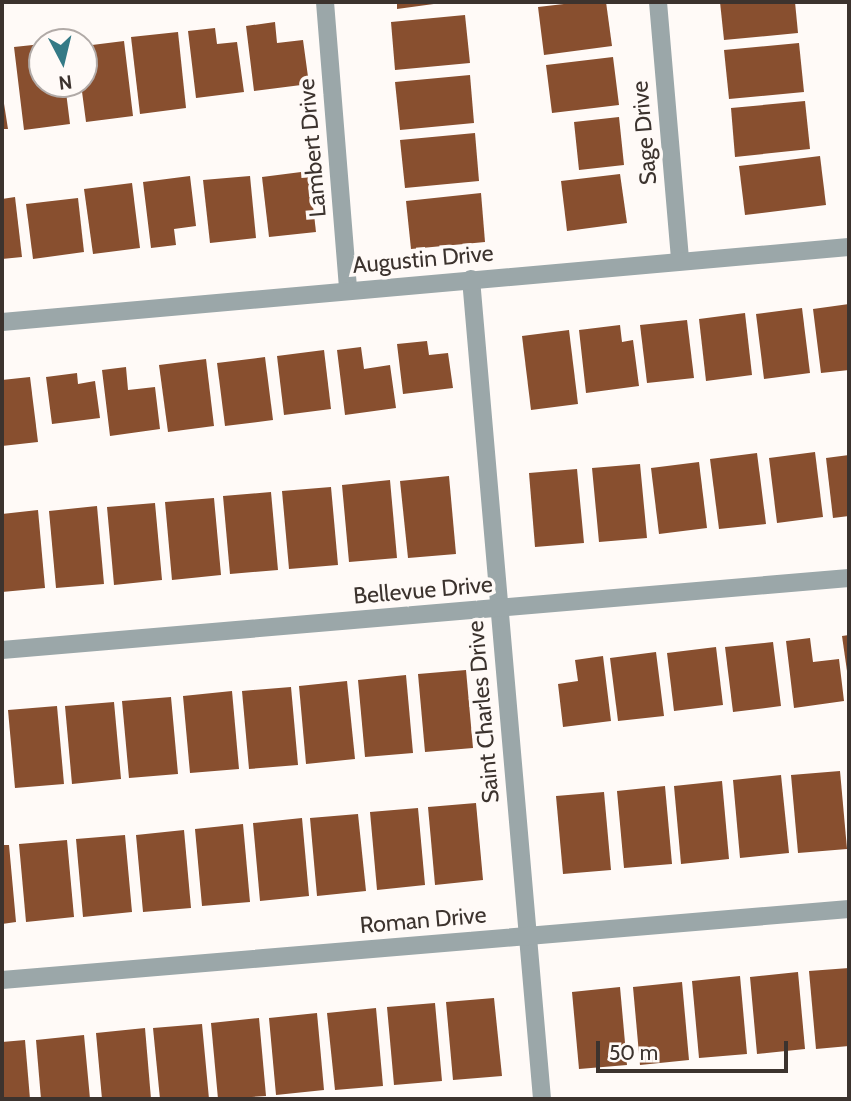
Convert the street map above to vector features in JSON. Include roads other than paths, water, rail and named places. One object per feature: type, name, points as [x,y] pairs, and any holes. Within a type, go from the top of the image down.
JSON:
[{"type":"street","name":"Lambert Drive","points":[[325,2],[348,291]]},
{"type":"street","name":"Sage Drive","points":[[658,2],[680,261]]},
{"type":"street","name":"Augustin Drive","points":[[2,322],[849,247]]},
{"type":"street","name":"Saint Charles Drive","points":[[471,279],[542,1099]]},
{"type":"street","name":"Bellevue Drive","points":[[2,650],[849,578]]},
{"type":"street","name":"Roman Drive","points":[[2,980],[849,909]]}]
